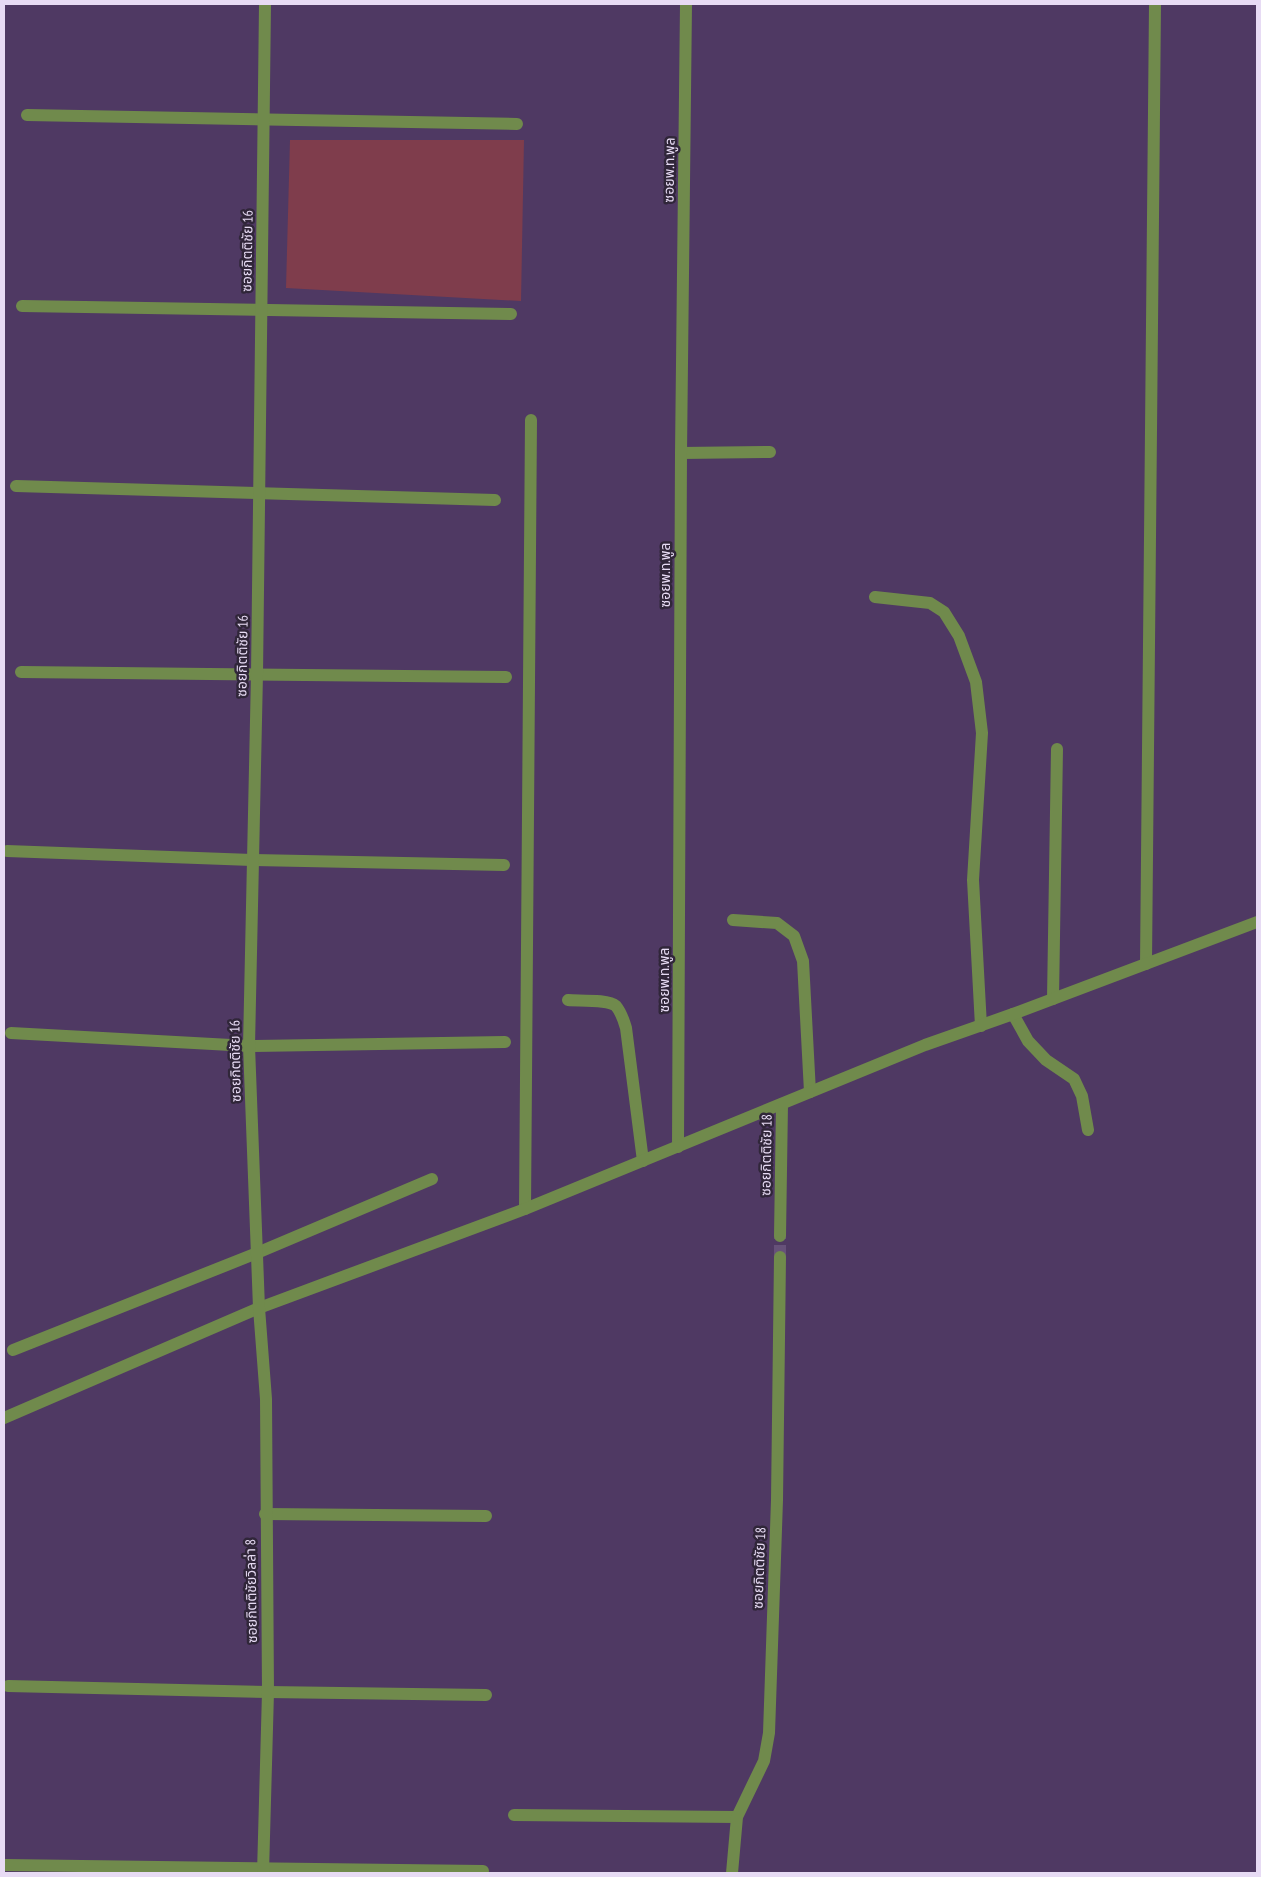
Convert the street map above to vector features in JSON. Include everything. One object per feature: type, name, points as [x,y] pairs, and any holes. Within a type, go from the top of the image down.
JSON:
[{"type":"street","name":"ซอยกิตติชัย 16","points":[[259,1308],[249,1046],[257,674],[265,4]]},
{"type":"street","name":"ซอยพ.ท.พูล","points":[[678,1147],[681,453],[686,4]]},
{"type":"street","points":[[1146,964],[1155,4]]},
{"type":"street","points":[[27,115],[517,124]]},
{"type":"street","points":[[22,306],[511,314]]},
{"type":"street","points":[[525,1209],[531,420]]},
{"type":"street","points":[[681,453],[770,452]]},
{"type":"street","points":[[16,486],[495,500]]},
{"type":"street","points":[[875,597],[930,603],[944,612],[959,636],[976,682],[982,733],[973,880],[981,1026]]},
{"type":"street","points":[[21,672],[506,677]]},
{"type":"street","points":[[1053,999],[1057,749]]},
{"type":"street","points":[[7,851],[252,860],[504,865]]},
{"type":"street","points":[[733,920],[777,923],[794,936],[803,962],[810,1092]]},
{"type":"street","points":[[4,1418],[259,1308],[525,1209],[925,1045],[1014,1014],[1257,922]]},
{"type":"street","points":[[568,1000],[610,1003],[616,1007],[622,1016],[626,1028],[643,1161]]},
{"type":"street","points":[[1014,1014],[1028,1041],[1046,1060],[1074,1079],[1082,1096],[1088,1130]]},
{"type":"street","points":[[11,1033],[249,1046],[505,1042]]},
{"type":"street","name":"ซอยกิตติชัย 18","points":[[780,1236],[782,1104]]},
{"type":"street","points":[[13,1350],[257,1253],[432,1179]]},
{"type":"street","name":"ซอยกิตติชัย 18","points":[[732,1873],[737,1817],[764,1760],[769,1733],[776,1500],[780,1257]]},
{"type":"street","name":"ซอยกิตติชัยวิลล่า 8","points":[[259,1308],[266,1399],[265,1514],[268,1692],[263,1871]]},
{"type":"street","points":[[265,1514],[486,1516]]},
{"type":"street","points":[[8,1686],[486,1695]]},
{"type":"street","points":[[514,1815],[737,1817]]},
{"type":"street","points":[[4,1865],[263,1871],[483,1871]]},
{"type":"shaded area","points":[[290,140],[524,140],[521,301],[286,288]]},
{"type":"tunnel","points":[[780,1236],[780,1257]]}]
